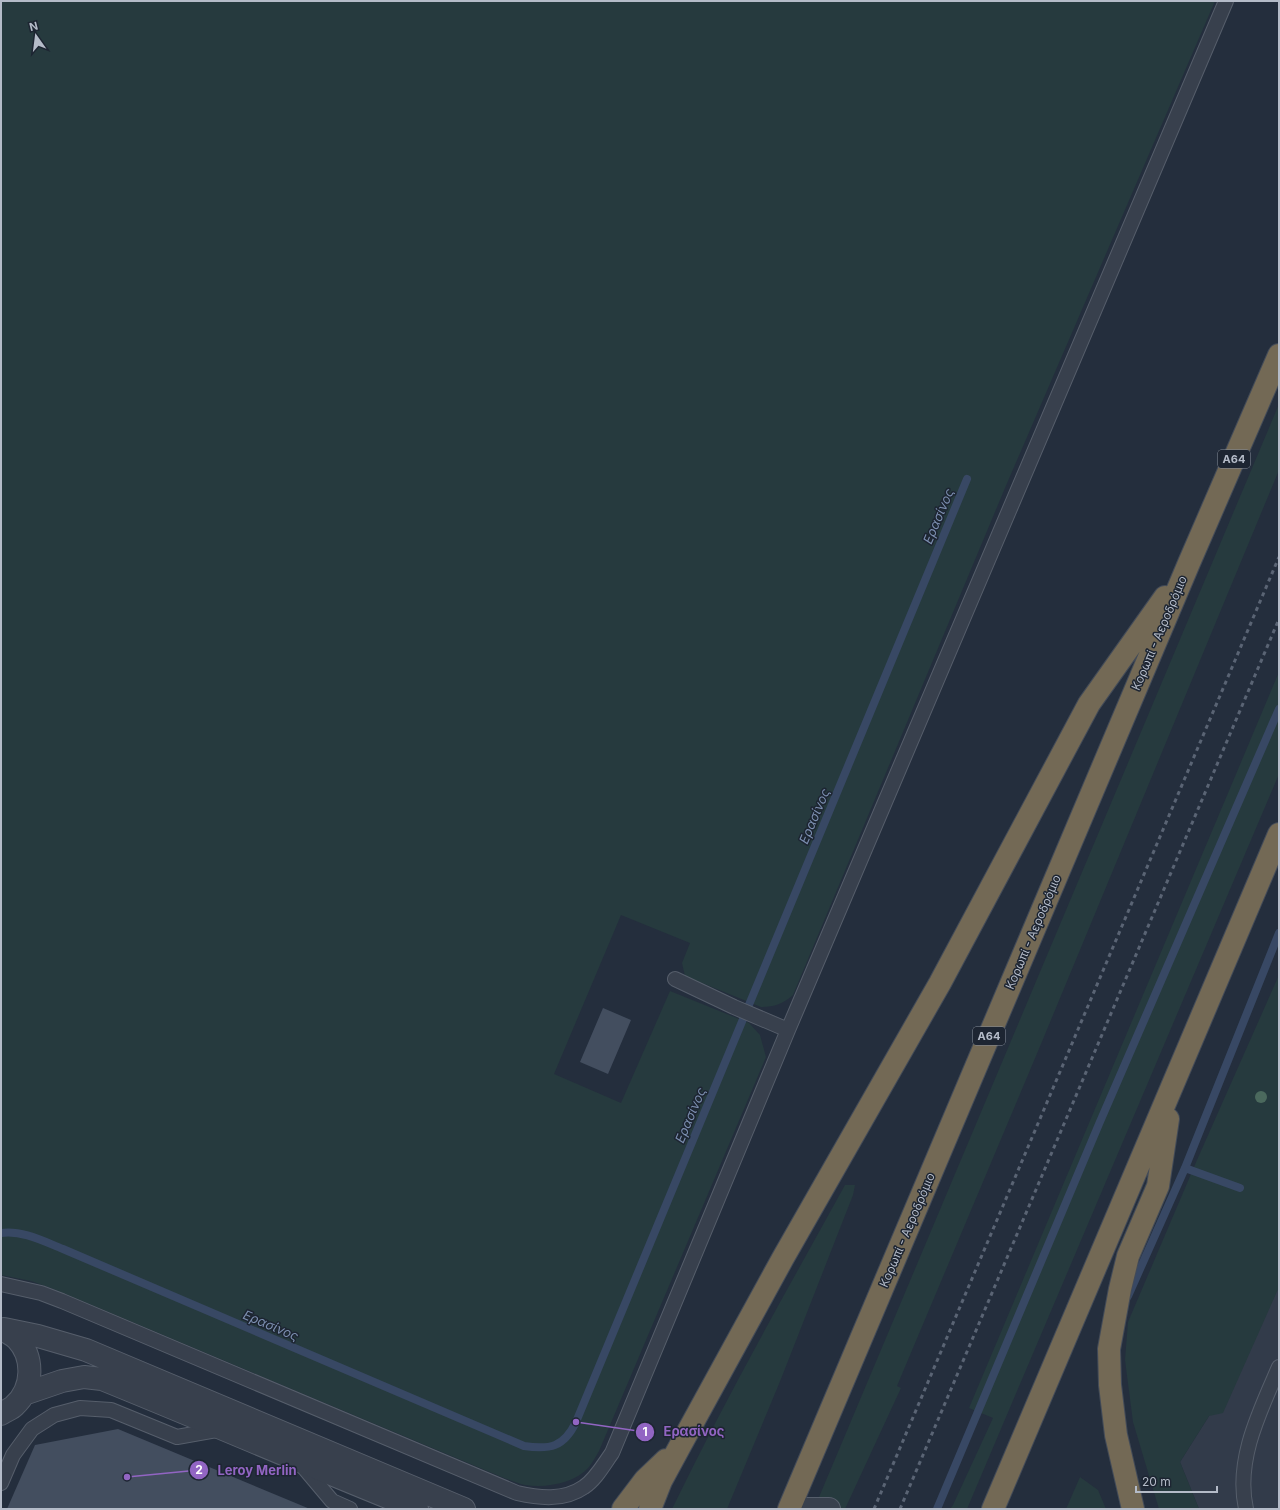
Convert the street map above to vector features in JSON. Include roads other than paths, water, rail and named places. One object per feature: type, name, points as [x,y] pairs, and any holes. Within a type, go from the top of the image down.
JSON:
[{"type":"highway","name":"Κορωπί - Αεροδρόμιο","points":[[790,1509],[1189,564],[1279,355]]},
{"type":"highway","points":[[650,1509],[661,1482],[680,1446],[783,1258],[940,983],[1089,704],[1189,564]]},
{"type":"highway","points":[[993,1509],[1279,834]]},
{"type":"highway","points":[[1134,1509],[1116,1435],[1110,1385],[1109,1349],[1120,1289],[1128,1256],[1158,1186],[1173,1086]]},
{"type":"highway","points":[[623,1509],[645,1480],[680,1446]]},
{"type":"street","points":[[1,1414],[14,1406],[24,1394],[30,1380],[30,1365],[25,1350],[16,1338],[2,1329]]},
{"type":"street","points":[[2,1329],[38,1336],[86,1350],[464,1509]]},
{"type":"street","points":[[24,1394],[62,1381],[84,1377],[102,1379],[225,1429],[298,1461],[418,1509]]},
{"type":"street","points":[[790,1509],[830,1509]]},
{"type":"lane","points":[[1,1284],[41,1293],[62,1301],[517,1494],[547,1498],[560,1496],[584,1487],[595,1477],[612,1453],[788,1030],[1226,1]]},
{"type":"lane","points":[[675,980],[788,1030]]},
{"type":"lane","points":[[1251,1509],[1245,1502],[1245,1464],[1252,1430],[1279,1367]]},
{"type":"lane","points":[[1,1483],[13,1455],[32,1429],[54,1415],[80,1408],[111,1410],[177,1437],[225,1429]]},
{"type":"lane","points":[[298,1461],[332,1501],[350,1509]]},
{"type":"waterway","name":"Ερασίνος","points":[[1,1233],[17,1233],[48,1243],[524,1446],[549,1447],[561,1442],[576,1422],[967,479]]},
{"type":"waterway","points":[[937,1509],[1099,1124],[1279,709]]},
{"type":"waterway","points":[[1128,1296],[1185,1168],[1279,933]]},
{"type":"waterway","points":[[1185,1168],[1240,1188]]},
{"type":"railway","points":[[874,1509],[1279,557]]},
{"type":"railway","points":[[900,1509],[1279,619]]},
{"type":"place","name":"Ερασίνος","points":[[576,1422]]},
{"type":"place","name":"Leroy Merlin","points":[[127,1477]]}]
